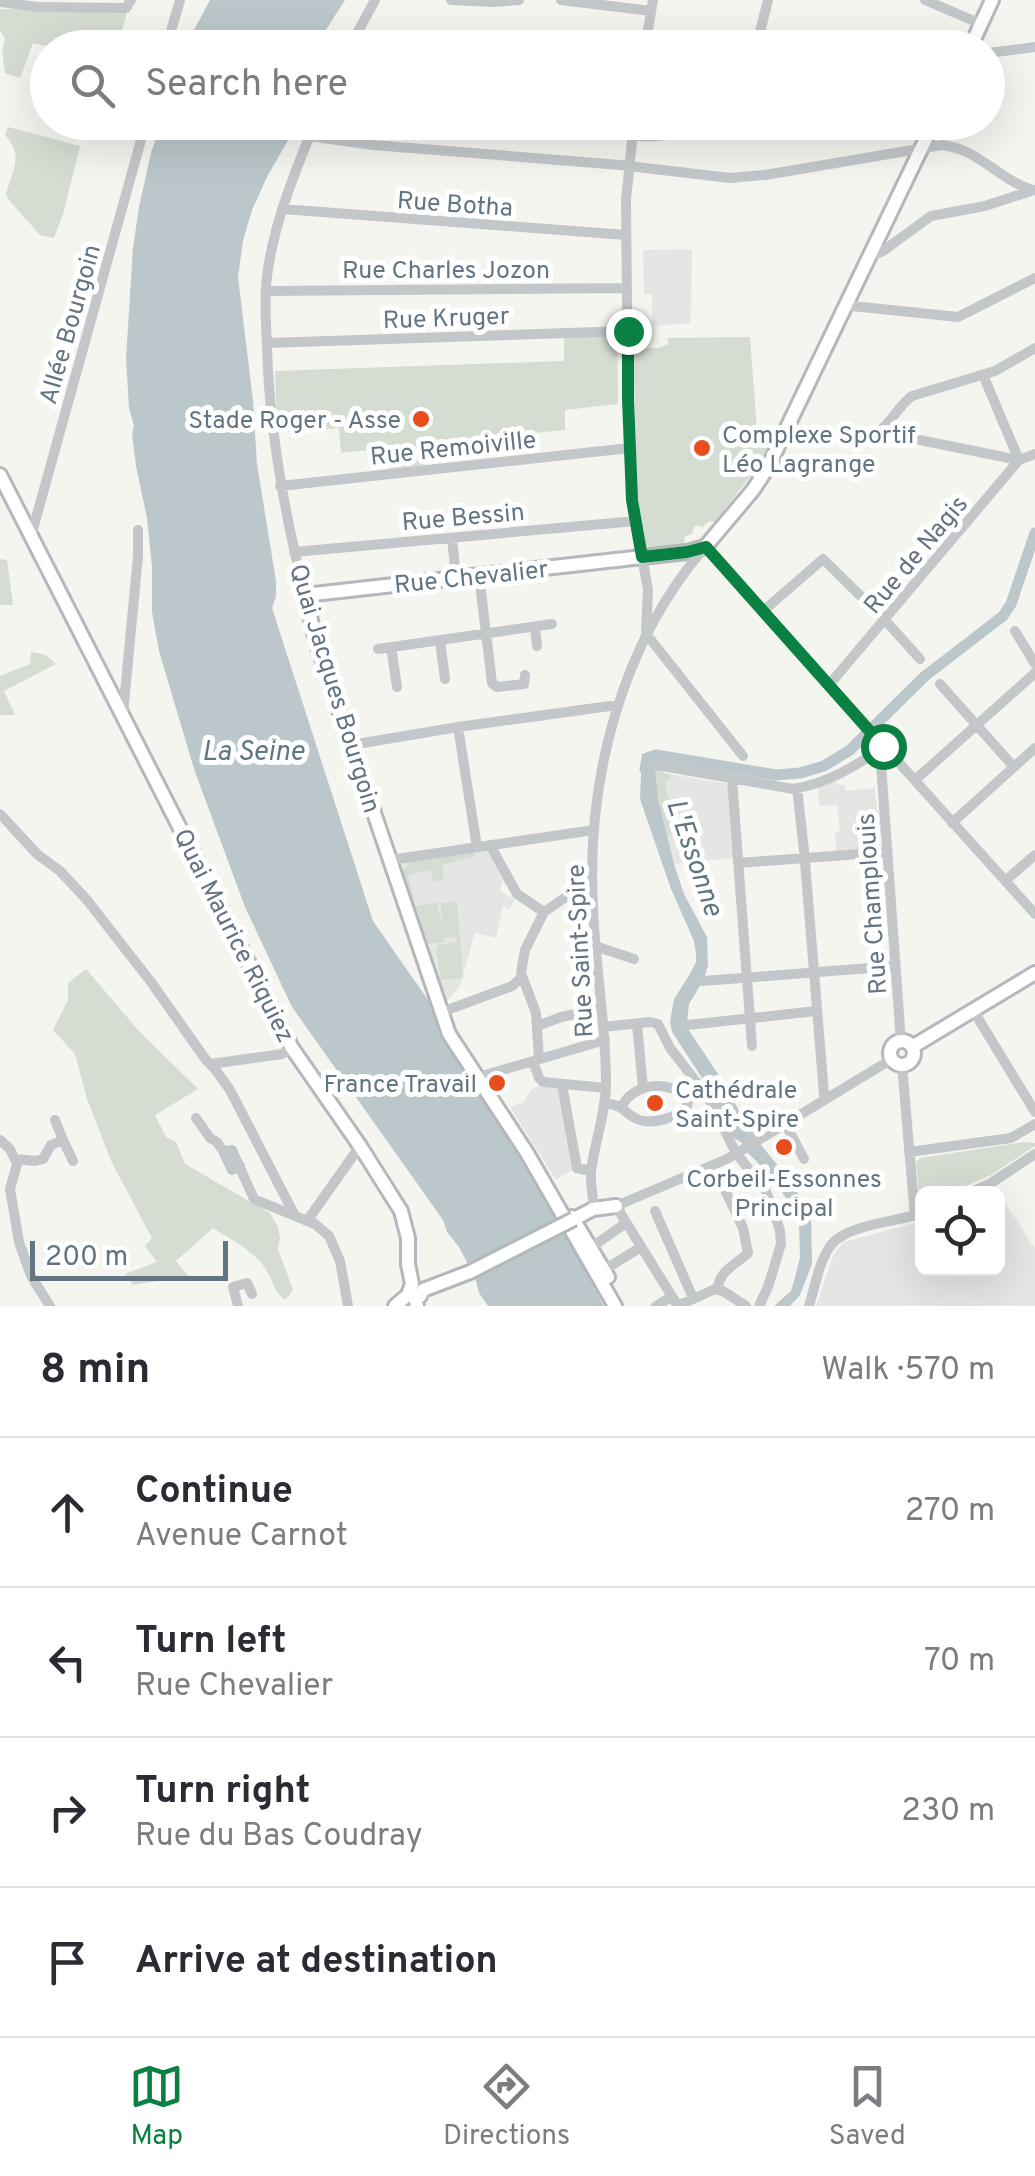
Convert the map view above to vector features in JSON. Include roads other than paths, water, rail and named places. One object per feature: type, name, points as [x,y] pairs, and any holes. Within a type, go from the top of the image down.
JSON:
[{"type":"main road","points":[[978,30],[992,0]]},
{"type":"main road","points":[[696,554],[761,479],[926,140]]},
{"type":"main road","name":"Quai Maurice Riquiez","points":[[0,475],[292,1048],[360,1146],[404,1219],[415,1294]]},
{"type":"main road","name":"Rue Chevalier","points":[[305,595],[696,554]]},
{"type":"main road","name":"Quai Jacques Bourgoin","points":[[305,595],[351,745],[457,1048],[570,1220]]},
{"type":"main road","points":[[907,1044],[913,1058],[909,1063],[897,1062],[892,1046],[907,1044],[1035,973]]},
{"type":"main road","name":"Quai Jacques Bourgoin","points":[[442,1012],[570,1220]]},
{"type":"main road","points":[[397,1306],[593,1209],[616,1206]]},
{"type":"main road","points":[[570,1220],[592,1247],[619,1306]]},
{"type":"main road","points":[[570,1220],[619,1306]]},
{"type":"street","points":[[0,2],[38,7],[126,8],[131,0]]},
{"type":"street","points":[[171,30],[180,0]]},
{"type":"street","points":[[359,30],[375,0]]},
{"type":"street","points":[[450,0],[519,0]]},
{"type":"street","points":[[561,0],[652,5],[648,30]]},
{"type":"street","points":[[760,30],[768,0]]},
{"type":"street","points":[[926,0],[981,24]]},
{"type":"street","points":[[1005,50],[1035,47]]},
{"type":"street","name":"Allée Bourgoin","points":[[30,536],[141,140]]},
{"type":"street","name":"Quai Jacques Bourgoin","points":[[305,595],[280,486],[272,430],[266,290],[273,242],[308,140]]},
{"type":"street","points":[[337,140],[741,178],[942,145],[965,150],[1013,182],[1034,190]]},
{"type":"street","name":"Rue Saint-Spire","points":[[633,140],[626,200],[630,448],[640,557],[648,590],[645,636]]},
{"type":"street","points":[[873,251],[883,251],[932,216],[985,206],[1034,190]]},
{"type":"street","name":"Rue Botha","points":[[282,210],[626,235]]},
{"type":"street","points":[[847,304],[958,318],[1035,278]]},
{"type":"street","name":"Rue Charles Jozon","points":[[266,290],[626,288]]},
{"type":"street","name":"Rue Kruger","points":[[267,343],[628,331]]},
{"type":"street","points":[[880,432],[912,396],[983,375],[1035,348]]},
{"type":"street","points":[[983,375],[1019,460]]},
{"type":"street","points":[[782,437],[880,432],[1019,460]]},
{"type":"street","name":"Rue Remoiville","points":[[280,486],[630,448]]},
{"type":"street","name":"Rue de Nagis","points":[[829,685],[1019,460],[1035,454]]},
{"type":"street","name":"Rue Bessin","points":[[294,552],[636,521]]},
{"type":"street","points":[[122,716],[138,530]]},
{"type":"street","points":[[452,538],[456,578]]},
{"type":"street","points":[[696,554],[762,612],[1035,914]]},
{"type":"street","name":"Rue Saint-Spire","points":[[593,1209],[591,1171],[606,1088],[592,879],[604,757],[617,708],[645,636],[696,554]]},
{"type":"street","points":[[762,612],[823,559],[920,659]]},
{"type":"street","points":[[479,575],[492,683],[498,687],[524,684],[524,674]]},
{"type":"street","points":[[648,590],[651,604],[666,597]]},
{"type":"street","points":[[652,623],[654,602]]},
{"type":"street","points":[[378,649],[552,624]]},
{"type":"street","points":[[535,627],[537,646]]},
{"type":"street","points":[[1014,630],[1035,664]]},
{"type":"street","points":[[645,636],[743,756]]},
{"type":"street","points":[[440,641],[445,678]]},
{"type":"street","points":[[391,647],[397,688]]},
{"type":"street","points":[[914,780],[1035,673]]},
{"type":"street","points":[[940,684],[1014,767]]},
{"type":"street","points":[[351,745],[458,727],[617,708]]},
{"type":"street","points":[[458,727],[484,846],[517,894],[544,912]]},
{"type":"street","points":[[657,765],[797,788],[827,779],[882,747]]},
{"type":"street","name":"Rue Champlouis","points":[[882,747],[886,852],[907,1044]]},
{"type":"street","points":[[952,823],[1035,748]]},
{"type":"street","points":[[732,779],[752,1046]]},
{"type":"street","points":[[797,788],[826,1098]]},
{"type":"street","points":[[0,814],[87,900],[151,982],[230,1090],[296,1216]]},
{"type":"street","points":[[390,860],[594,830]]},
{"type":"street","points":[[738,864],[886,852]]},
{"type":"street","points":[[1005,881],[1035,855]]},
{"type":"street","points":[[592,879],[544,912],[524,950],[522,977],[536,1014],[539,1078],[543,1082],[606,1088]]},
{"type":"street","points":[[595,946],[634,959]]},
{"type":"street","points":[[703,981],[896,966]]},
{"type":"street","points":[[442,1012],[512,986],[522,977]]},
{"type":"street","points":[[537,1026],[561,1016],[601,1009]]},
{"type":"street","points":[[973,1010],[1035,1112]]},
{"type":"street","points":[[688,1025],[816,1011]]},
{"type":"street","points":[[603,1027],[653,1022],[661,1028],[670,1048],[708,1097],[736,1154],[764,1189],[781,1235],[770,1282],[758,1306]]},
{"type":"street","points":[[636,1024],[643,1088]]},
{"type":"street","points":[[482,1076],[605,1041]]},
{"type":"street","points":[[211,1064],[282,1054],[292,1048]]},
{"type":"street","points":[[718,1289],[679,1304],[616,1206],[736,1154],[826,1098],[897,1062],[915,1190]]},
{"type":"street","points":[[562,1084],[577,1168],[591,1171]]},
{"type":"street","points":[[622,1106],[630,1094],[643,1088],[674,1088],[689,1100]]},
{"type":"street","points":[[689,1100],[708,1097]]},
{"type":"street","points":[[605,1104],[622,1106],[639,1120],[658,1120],[684,1111],[689,1100]]},
{"type":"street","points":[[196,1118],[222,1151],[232,1150],[254,1199],[326,1232],[334,1244],[348,1306]]},
{"type":"street","points":[[55,1120],[73,1161]]},
{"type":"street","points":[[785,1124],[804,1159]]},
{"type":"street","points":[[909,1152],[1008,1139],[1035,1124]]},
{"type":"street","points":[[0,1140],[16,1160],[10,1189],[19,1242],[31,1276],[50,1306]]},
{"type":"street","points":[[16,1160],[43,1160],[51,1144],[63,1140]]},
{"type":"street","points":[[307,1222],[360,1146]]},
{"type":"street","points":[[984,1186],[1035,1154]]},
{"type":"street","points":[[718,1289],[720,1276],[748,1253],[743,1228],[725,1190]]},
{"type":"street","points":[[654,1211],[693,1298]]},
{"type":"street","points":[[809,1306],[825,1257],[836,1240],[857,1230],[915,1216]]},
{"type":"street","points":[[592,1247],[626,1223]]},
{"type":"street","points":[[604,1270],[640,1247]]},
{"type":"street","points":[[238,1306],[233,1287],[247,1283],[252,1294]]},
{"type":"street","points":[[718,1289],[744,1305]]},
{"type":"street","points":[[656,1306],[672,1297]]},
{"type":"water","points":[[210,0],[345,0],[326,30],[194,30]]},
{"type":"water","name":"La Seine","points":[[156,140],[288,140],[252,210],[238,277],[257,464],[276,581],[272,608],[373,921],[435,1010],[580,1250],[578,1257],[604,1306],[488,1306],[443,1220],[292,1007],[245,907],[195,772],[159,651],[152,612],[147,518],[136,466],[126,358],[133,248]]},
{"type":"water","points":[[642,753],[655,766],[658,798],[674,864],[684,894],[707,937],[708,965],[689,1004],[688,1029],[747,1126],[811,1212],[812,1264],[800,1295],[790,1306],[774,1306],[791,1291],[794,1281],[800,1258],[799,1220],[774,1179],[733,1137],[704,1081],[672,1032],[674,999],[696,962],[696,954],[640,799]]},
{"type":"waterway","name":"L'Essonne","points":[[645,769],[647,758],[656,755],[776,775],[824,766],[850,750],[925,676],[1003,616],[1011,604],[1035,533]]},
{"type":"place","name":"Stade Roger - Asse","points":[[421,419]]},
{"type":"place","name":"Complexe Sportif Léo Lagrange","points":[[702,448]]},
{"type":"place","name":"France Travail","points":[[497,1083]]},
{"type":"place","name":"Cathédrale Saint-Spire","points":[[655,1103]]},
{"type":"place","name":"Corbeil-Essonnes Principal","points":[[784,1147]]}]
